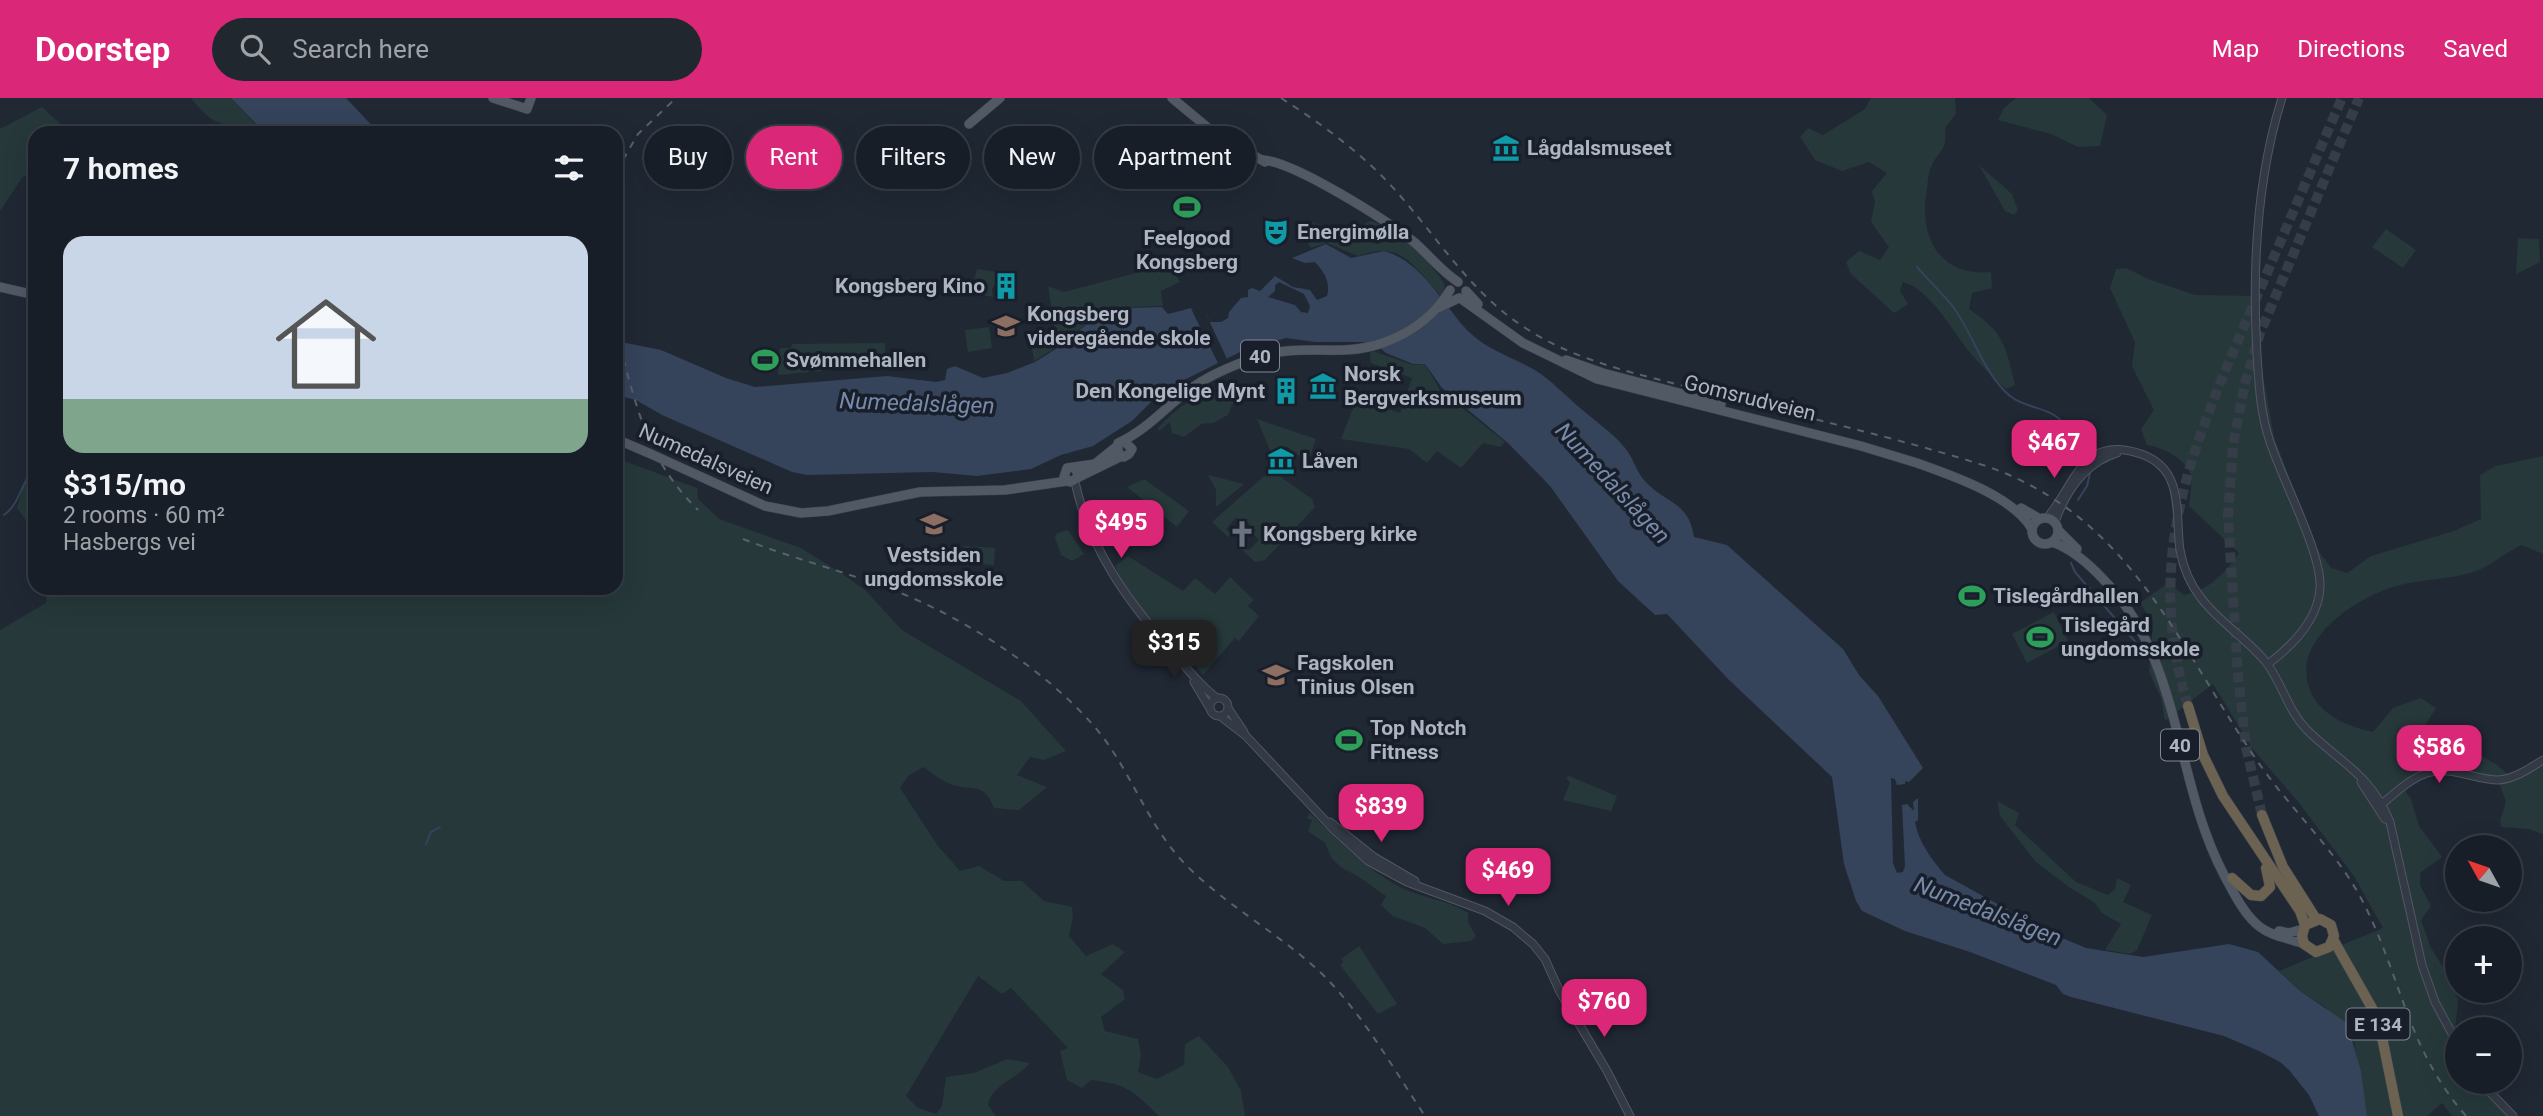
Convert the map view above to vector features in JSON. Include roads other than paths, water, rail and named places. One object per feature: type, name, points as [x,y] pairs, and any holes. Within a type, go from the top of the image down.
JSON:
[{"type":"highway","points":[[2188,706],[2212,775],[2234,816],[2298,907],[2304,927],[2304,944]]},
{"type":"highway","name":"E 134","points":[[2262,815],[2283,867],[2316,919],[2324,920],[2330,925],[2334,932],[2334,941],[2372,1008],[2383,1042],[2398,1116]]},
{"type":"highway","points":[[2232,878],[2251,895],[2261,895],[2268,891],[2270,879],[2256,849]]},
{"type":"highway","points":[[2304,927],[2316,919]]},
{"type":"highway","points":[[2322,951],[2334,941]]},
{"type":"highway","name":"E 134","points":[[2304,944],[2312,951],[2322,951],[2340,965],[2366,1009],[2392,1116]]},
{"type":"main road","points":[[493,98],[527,109],[531,98]]},
{"type":"main road","points":[[969,124],[1000,98]]},
{"type":"main road","name":"Gomsrudveien","points":[[1176,100],[1213,132],[1290,176],[1327,188],[1405,235],[1442,270],[1456,293],[1512,337],[1588,376],[1917,463],[1964,481],[1999,499],[2021,514],[2032,529]]},
{"type":"main road","points":[[0,287],[28,293]]},
{"type":"main road","name":"Gomsrudveien","points":[[1456,293],[1476,303],[1505,326],[1572,363],[1908,454],[1975,481],[2050,522],[2118,586],[2137,610],[2153,638],[2170,685],[2202,810],[2232,878],[2253,913],[2265,925],[2287,933],[2304,927]]},
{"type":"main road","name":"Numedalsveien","points":[[1072,476],[1124,446],[1185,393],[1208,378],[1268,354],[1292,350],[1369,347],[1400,336],[1456,293]]},
{"type":"main road","name":"Numedalsveien","points":[[623,442],[765,506],[801,513],[828,511],[920,492],[992,491],[1031,486],[1072,476],[1122,456],[1124,446]]},
{"type":"main road","points":[[2032,529],[2050,522],[2052,542]]},
{"type":"main road","name":"40","points":[[2032,529],[2038,542],[2052,542],[2075,553],[2106,582],[2132,613],[2148,640],[2165,686],[2197,812],[2215,857],[2240,902],[2262,929],[2304,944]]},
{"type":"street","points":[[2268,664],[2306,626],[2316,608],[2320,584],[2316,560],[2269,439],[2260,400],[2254,299],[2256,241],[2268,156],[2282,98]]},
{"type":"street","points":[[2050,522],[2085,470],[2096,461],[2122,451],[2150,458],[2169,477],[2177,496],[2180,547],[2189,579],[2210,609],[2268,664],[2302,724],[2357,776],[2380,803],[2392,832],[2426,978],[2445,1018]]},
{"type":"street","points":[[1072,476],[1095,540],[1116,580],[1198,687],[1212,714],[1220,716],[1246,736],[1326,820],[1374,857],[1424,887],[1467,903],[1513,927],[1540,951],[1630,1116]]},
{"type":"street","points":[[1161,641],[1217,698]]},
{"type":"street","points":[[1209,707],[1211,701],[1224,699],[1246,736]]},
{"type":"street","points":[[1220,716],[1228,708]]},
{"type":"street","points":[[2380,803],[2429,772],[2440,771],[2498,780],[2517,775],[2543,760]]},
{"type":"street","points":[[2492,1094],[2513,1116]]},
{"type":"water","points":[[231,98],[346,98],[372,126],[258,126]]},
{"type":"water","name":"Numedalslågen","points":[[1326,244],[1351,258],[1384,251],[1410,264],[1476,338],[1541,374],[1614,436],[1624,446],[1644,480],[1682,509],[1694,537],[1727,545],[1843,649],[1859,675],[1878,696],[1923,768],[1909,782],[1905,781],[1905,784],[1897,785],[1895,779],[1891,778],[1893,863],[1897,873],[1903,872],[1905,866],[1902,805],[1907,804],[1914,811],[1913,802],[1918,798],[1918,820],[1915,822],[1919,836],[1945,875],[2048,932],[2086,948],[2143,957],[2229,944],[2258,952],[2300,991],[2347,1023],[2361,1071],[2367,1116],[2319,1116],[2309,1095],[2280,1062],[2224,1036],[2071,997],[2063,994],[2056,985],[1970,952],[1905,931],[1862,911],[1844,864],[1832,777],[1729,680],[1667,614],[1655,615],[1618,581],[1550,486],[1509,444],[1442,388],[1425,364],[1413,364],[1386,353],[1373,342],[1315,342],[1286,338],[1246,349],[1162,391],[1132,421],[1093,446],[1061,455],[1031,469],[977,476],[932,472],[807,475],[792,472],[662,415],[636,400],[623,397],[623,342],[661,350],[726,378],[755,387],[887,376],[936,382],[945,380],[947,369],[955,366],[983,378],[1007,373],[1035,362],[1059,347],[1098,315],[1125,308],[1162,307],[1168,314],[1191,308],[1195,317],[1206,314],[1209,320],[1205,322],[1221,322],[1228,318],[1229,312],[1241,298],[1248,297],[1248,290],[1252,288],[1260,291],[1275,276],[1293,287],[1310,290],[1317,300],[1327,296],[1328,286],[1321,270],[1315,262],[1305,263],[1292,258]],"holes":[[[1279,282],[1304,294],[1310,306],[1308,313],[1301,312],[1295,305],[1268,297]]]},
{"type":"waterway","points":[[1917,267],[1954,308],[2001,387],[2016,400],[2052,414],[2063,423]]},
{"type":"waterway","points":[[2078,500],[2087,486],[2090,473]]},
{"type":"waterway","points":[[4,515],[14,505],[28,478]]},
{"type":"waterway","points":[[2071,563],[2075,572],[2138,645]]},
{"type":"waterway","points":[[426,844],[431,832],[440,827]]},
{"type":"tunnel","points":[[2188,706],[2175,651],[2170,600],[2173,550],[2181,501],[2211,406],[2342,98]]},
{"type":"tunnel","points":[[2262,815],[2246,747],[2238,676],[2228,516],[2233,445],[2245,383],[2260,333],[2359,98]]},
{"type":"railway","points":[[623,160],[638,134],[676,98]]},
{"type":"railway","points":[[1281,98],[1356,152],[1412,209],[1472,283],[1507,315],[1547,340],[1588,359],[1630,372],[1989,467],[2039,490],[2080,519],[2116,552],[2147,590],[2258,762],[2352,883],[2376,930],[2417,1038],[2446,1090],[2466,1116]]},
{"type":"railway","points":[[623,358],[636,405],[654,449],[665,470],[698,510]]},
{"type":"railway","points":[[743,539],[924,603],[977,631],[1052,685],[1093,725],[1106,742],[1173,850],[1202,880],[1287,944],[1335,987],[1376,1040],[1425,1116]]},
{"type":"place","name":"Lågdalsmuseet","points":[[1506,148]]},
{"type":"place","name":"Feelgood Kongsberg","points":[[1187,207]]},
{"type":"place","name":"Energimølla","points":[[1276,232]]},
{"type":"place","name":"Kongsberg Kino","points":[[1006,286]]},
{"type":"place","name":"Kongsberg videregående skole","points":[[1006,326]]},
{"type":"place","name":"Svømmehallen","points":[[765,360]]},
{"type":"place","name":"Norsk Bergverksmuseum","points":[[1323,386]]},
{"type":"place","name":"Den Kongelige Mynt","points":[[1286,391]]},
{"type":"place","name":"Låven","points":[[1281,461]]},
{"type":"place","name":"Vestsiden ungdomsskole","points":[[934,524]]},
{"type":"place","name":"Kongsberg kirke","points":[[1242,534]]},
{"type":"place","name":"Tislegårdhallen","points":[[1972,596]]},
{"type":"place","name":"Tislegård ungdomsskole","points":[[2040,637]]},
{"type":"place","name":"Fagskolen Tinius Olsen","points":[[1276,675]]},
{"type":"place","name":"Top Notch Fitness","points":[[1349,740]]}]
